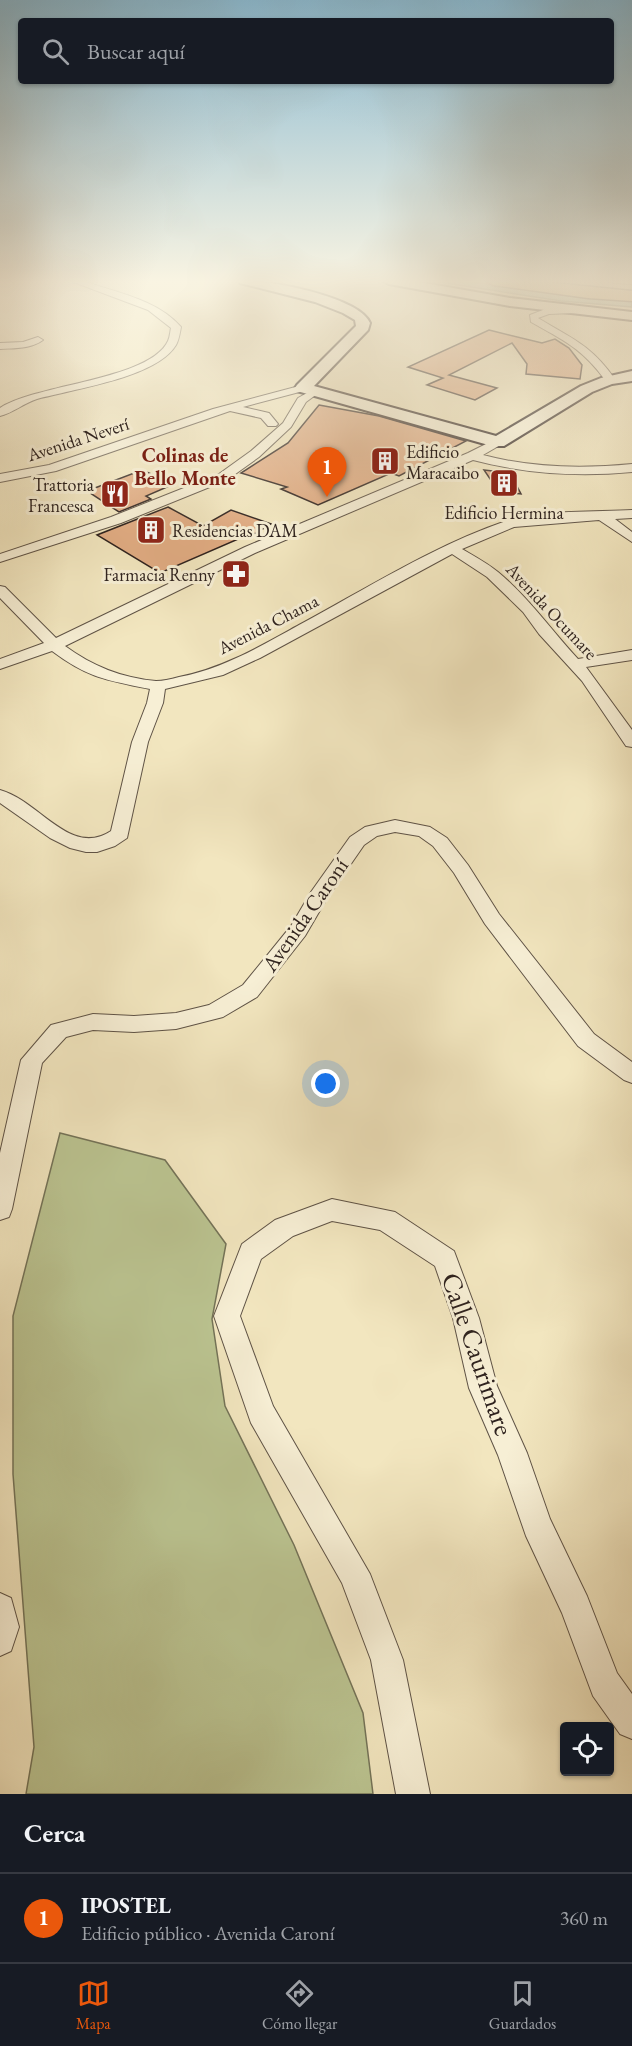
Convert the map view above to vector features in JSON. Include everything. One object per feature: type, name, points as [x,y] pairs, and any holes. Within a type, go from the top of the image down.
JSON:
[{"type":"street","points":[[0,413],[21,401],[95,383],[128,372],[144,364]]},
{"type":"street","points":[[0,558],[126,516],[223,477],[255,454],[287,425],[302,400],[332,364]]},
{"type":"street","points":[[599,364],[609,378]]},
{"type":"street","points":[[0,664],[54,645],[250,550],[472,456],[547,414],[584,389],[609,378],[632,376]]},
{"type":"street","points":[[0,550],[107,515],[211,473],[243,451],[277,416],[288,398],[310,390],[498,442]]},
{"type":"street","name":"Avenida Neverí","points":[[0,478],[52,468],[217,411],[310,390]]},
{"type":"street","points":[[217,411],[232,409],[256,411],[269,418],[277,416]]},
{"type":"street","points":[[472,456],[528,468],[584,471],[632,468]]},
{"type":"street","name":"Avenida Chama","points":[[158,686],[217,672],[255,655],[452,548],[511,524],[544,519],[632,514]]},
{"type":"street","points":[[601,515],[632,538]]},
{"type":"street","name":"Avenida Ocumare","points":[[452,548],[492,574],[511,591],[588,678],[632,742]]},
{"type":"street","points":[[0,590],[54,645],[81,665],[101,674],[158,686],[155,703],[140,742],[120,834],[108,843],[92,847],[76,845],[53,833],[36,818],[0,796]]},
{"type":"street","points":[[574,664],[632,655]]},
{"type":"street","name":"Avenida Caroní","points":[[0,1209],[32,1060],[60,1031],[93,1022],[134,1024],[176,1021],[215,1011],[250,991],[298,931],[318,897],[357,841],[371,831],[395,826],[424,831],[440,842],[461,869],[492,919],[586,1040],[632,1074]]},
{"type":"street","name":"Calle Caurimare","points":[[413,1794],[387,1660],[354,1574],[261,1413],[226,1316],[251,1252],[284,1228],[332,1210],[386,1220],[445,1259],[466,1318],[483,1388],[512,1453],[537,1525],[576,1607],[605,1684],[632,1722]]},
{"type":"street","points":[[0,1609],[3,1627],[0,1640]]},
{"type":"shaded area","points":[[60,1133],[165,1160],[226,1244],[212,1319],[225,1406],[294,1545],[363,1713],[373,1794],[26,1794],[34,1747],[13,1474],[13,1316]]},
{"type":"building","points":[[415,364],[471,364],[449,375],[497,388],[475,400],[427,385],[443,378],[408,367]]},
{"type":"building","points":[[527,364],[581,364],[580,379],[526,374]]},
{"type":"building","points":[[319,405],[379,416],[466,441],[399,476],[391,473],[318,505],[281,489],[287,487],[241,473],[288,443]]},
{"type":"building","points":[[142,470],[174,484],[146,496],[151,499],[119,512],[87,491]]},
{"type":"building","name":"Edificio Hermina","points":[[484,470],[510,473],[521,494],[499,492]]},
{"type":"building","points":[[168,507],[203,526],[231,510],[271,524],[249,537],[245,536],[160,573],[97,535]]},
{"type":"place","name":"Edificio Maracaibo","points":[[385,461]]},
{"type":"place","name":"Edificio Hermina","points":[[504,483]]},
{"type":"place","name":"Trattoria Francesca","points":[[115,494]]},
{"type":"place","name":"IPOSTEL","points":[[327,497]]},
{"type":"place","name":"Residencias DAM","points":[[151,530]]},
{"type":"place","name":"Farmacia Renny","points":[[236,574]]},
{"type":"district","name":"Colinas de Bello Monte","points":[[185,466]]}]
